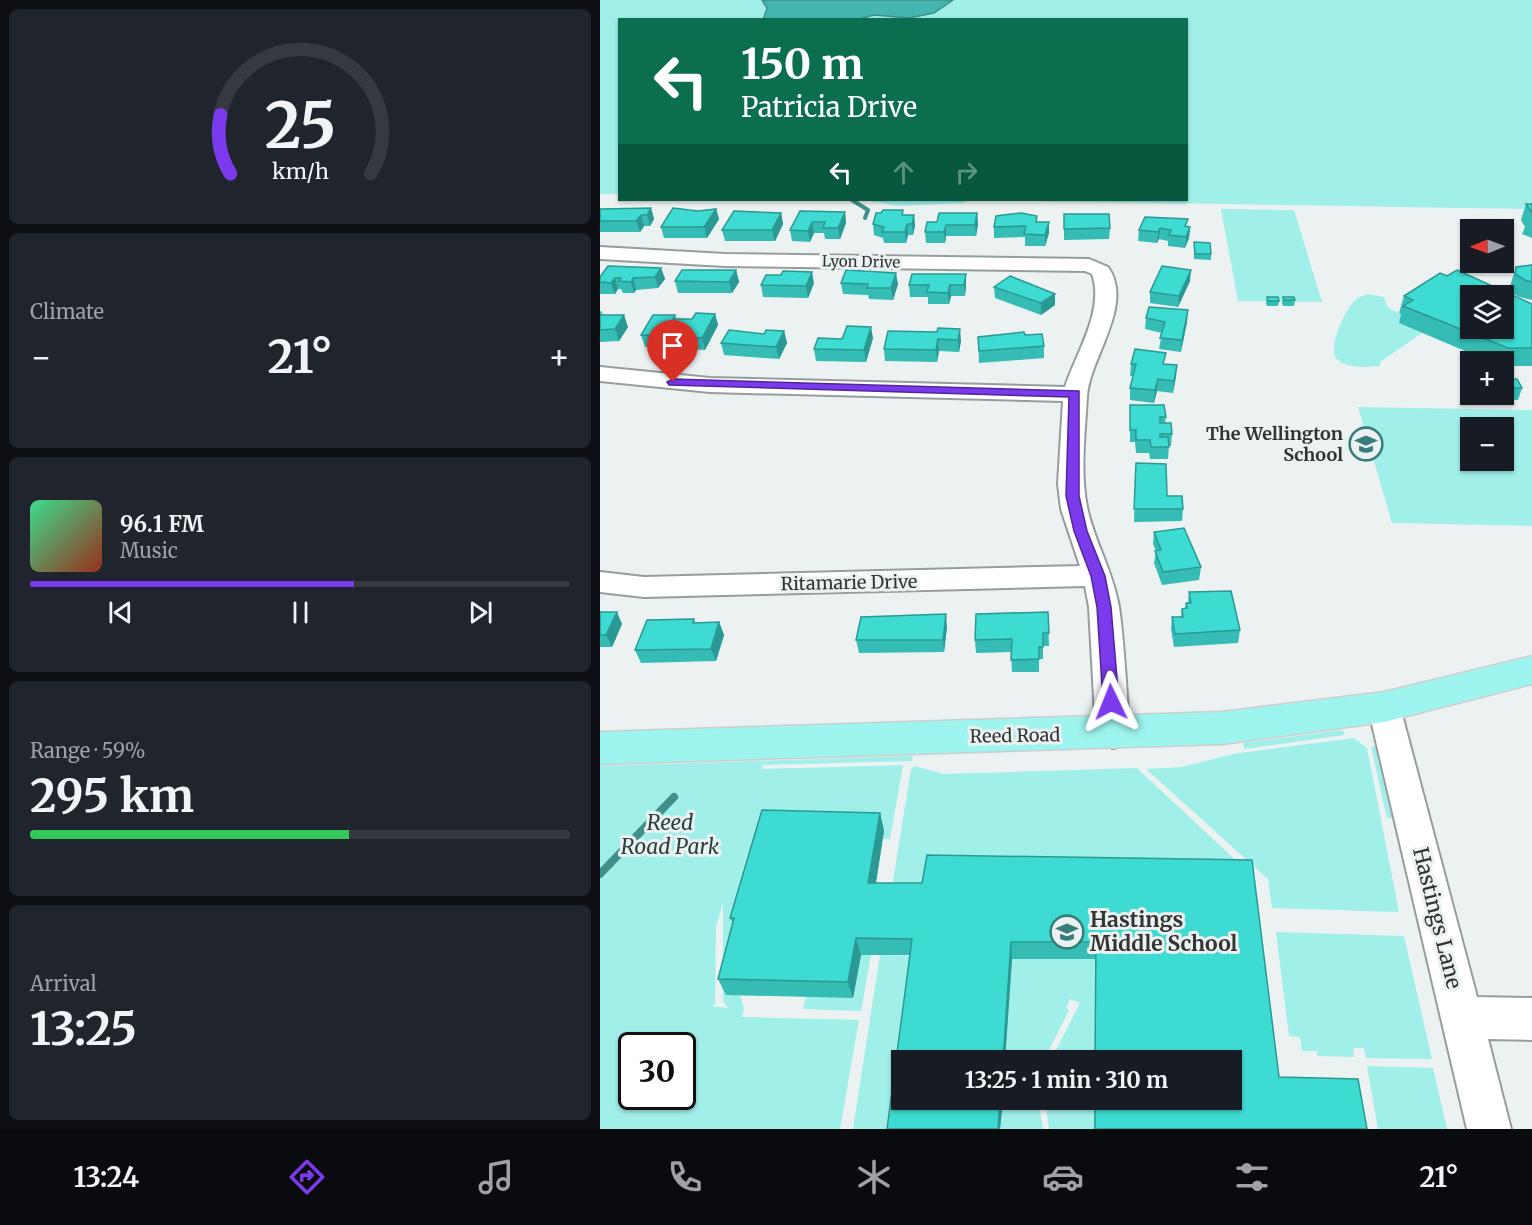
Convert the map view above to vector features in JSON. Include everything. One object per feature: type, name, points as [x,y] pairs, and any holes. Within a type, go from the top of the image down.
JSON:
[{"type":"main road","name":"Reed Road","points":[[600,748],[1113,734],[1221,728],[1384,707],[1532,670]]},
{"type":"street","name":"Lyon Drive","points":[[600,253],[725,260],[1089,265],[1101,269],[1105,274],[1106,288],[1102,318],[1077,379],[1075,393]]},
{"type":"street","points":[[600,374],[710,385],[1075,393],[1073,500],[1080,531],[1098,576],[1109,662],[1113,734]]},
{"type":"street","name":"Ritamarie Drive","points":[[600,582],[656,586],[1098,576]]},
{"type":"street","name":"Hastings Lane","points":[[1384,707],[1489,1129]]},
{"type":"street","points":[[1461,1017],[1532,1019]]},
{"type":"green space","points":[[600,0],[1532,0],[1532,209],[1028,201],[1188,201],[1188,18],[618,18],[618,194],[600,194]]},
{"type":"green space","points":[[871,201],[965,201],[965,203],[898,206]]},
{"type":"green space","points":[[1221,209],[1294,210],[1322,302],[1238,301]]},
{"type":"green space","points":[[1368,294],[1384,297],[1388,308],[1408,317],[1400,323],[1422,333],[1380,362],[1380,366],[1347,365],[1338,360],[1335,355],[1334,347],[1339,327],[1354,301]]},
{"type":"green space","points":[[1358,407],[1532,410],[1532,526],[1392,523]]},
{"type":"green space","points":[[1342,730],[1345,735],[1244,749],[1243,743]]},
{"type":"green space","points":[[1354,738],[1367,748],[1399,912],[1272,908],[1268,879],[1146,769],[1182,767],[1233,754]]},
{"type":"green space","points":[[1375,746],[1392,818],[1387,818],[1371,747]]},
{"type":"green space","name":"Reed Road Park","points":[[913,756],[912,761],[763,765],[762,769],[903,765],[890,839],[883,839],[884,831],[740,995],[744,1008],[742,1017],[859,1020],[840,1129],[600,1129],[600,766]],"holes":[[[723,902],[723,1001],[728,1008],[712,1006],[715,1004],[716,927]]]},
{"type":"green space","points":[[914,766],[944,774],[1137,768],[1246,870],[926,900],[890,900],[911,769]]},
{"type":"green space","points":[[1276,932],[1404,936],[1432,1059],[1366,1058],[1364,1048],[1353,1048],[1354,1057],[1317,1056],[1317,1051],[1302,1051],[1300,1037],[1289,1036]]},
{"type":"green space","points":[[861,955],[871,955],[861,1011],[803,1009],[806,997]]},
{"type":"green space","points":[[880,955],[916,956],[904,1050],[891,1050],[891,1110],[896,1110],[893,1129],[853,1129]]},
{"type":"green space","points":[[1012,959],[1095,959],[1095,1050],[1056,1050],[1080,1003],[1070,999],[1066,1008],[1069,1010],[1049,1050],[1006,1050]]},
{"type":"green space","points":[[1367,1066],[1433,1068],[1447,1129],[1378,1129]]},
{"type":"green space","points":[[1002,1110],[1040,1110],[1043,1129],[1000,1129]]},
{"type":"green space","points":[[1046,1110],[1095,1110],[1094,1129],[1049,1129]]},
{"type":"shaded area","points":[[762,0],[953,0],[934,13],[909,18],[874,15],[863,18],[764,18],[767,8]]},
{"type":"building","points":[[1526,204],[1532,204],[1532,213]]},
{"type":"building","points":[[651,208],[647,215],[641,215],[636,221],[600,221],[600,209]]},
{"type":"building","points":[[673,208],[698,211],[716,209],[704,227],[661,227]]},
{"type":"building","points":[[883,210],[903,210],[902,215],[914,215],[912,224],[907,224],[905,232],[882,232],[884,227],[873,224],[876,213],[881,213]]},
{"type":"building","points":[[734,211],[781,213],[772,230],[722,230]]},
{"type":"building","points":[[800,211],[845,212],[838,228],[823,228],[825,222],[812,222],[808,231],[790,230]]},
{"type":"building","points":[[939,213],[977,213],[975,225],[946,225],[944,232],[925,232],[927,222],[937,222]]},
{"type":"building","points":[[1021,213],[1037,216],[1036,222],[1049,222],[1045,235],[1024,234],[1026,226],[994,227],[996,216]]},
{"type":"building","points":[[1064,214],[1109,214],[1110,228],[1064,229]]},
{"type":"building","points":[[1145,217],[1188,219],[1185,226],[1190,227],[1186,237],[1169,235],[1171,230],[1160,228],[1158,232],[1139,230]]},
{"type":"building","points":[[1194,242],[1210,243],[1211,254],[1195,254]]},
{"type":"building","points":[[1532,265],[1532,282],[1515,274],[1516,267]]},
{"type":"building","points":[[608,266],[661,268],[655,277],[633,278],[631,282],[619,281],[621,278],[615,278],[611,283],[600,282],[600,277]]},
{"type":"building","points":[[1162,266],[1191,270],[1179,296],[1150,292]]},
{"type":"building","points":[[682,270],[736,270],[729,282],[675,281]]},
{"type":"building","points":[[846,270],[896,273],[891,288],[867,288],[868,284],[841,283]]},
{"type":"building","points":[[1457,270],[1490,285],[1460,285],[1460,329],[1403,306],[1413,300],[1404,296],[1440,273],[1447,276]]},
{"type":"building","points":[[783,271],[812,272],[806,286],[761,285],[766,275],[781,275]]},
{"type":"building","points":[[912,274],[966,274],[964,285],[950,285],[948,293],[927,292],[929,285],[909,285]]},
{"type":"building","points":[[1010,276],[1055,294],[1041,303],[994,287]]},
{"type":"building","points":[[1514,296],[1532,304],[1532,348],[1508,348],[1486,339],[1514,339]]},
{"type":"building","points":[[1267,297],[1278,297],[1279,301],[1268,301]]},
{"type":"building","points":[[1283,297],[1294,297],[1295,300],[1284,300]]},
{"type":"building","points":[[1149,307],[1188,310],[1182,340],[1160,338],[1165,322],[1146,318]]},
{"type":"building","points":[[696,313],[715,314],[702,338],[641,335],[653,315],[675,315],[673,319],[692,319]]},
{"type":"building","points":[[600,315],[624,315],[615,329],[600,330]]},
{"type":"building","points":[[847,326],[871,327],[864,350],[814,349],[818,338],[842,339]]},
{"type":"building","points":[[938,328],[960,329],[958,340],[938,339],[936,350],[884,349],[888,331],[937,332]]},
{"type":"building","points":[[729,330],[764,334],[766,330],[784,331],[776,347],[721,343]]},
{"type":"building","points":[[1024,332],[1025,335],[1042,334],[1044,346],[979,351],[978,337]]},
{"type":"building","points":[[1135,349],[1166,353],[1163,364],[1177,365],[1174,381],[1158,379],[1155,390],[1130,388],[1136,364],[1131,364]]},
{"type":"building","points":[[1514,379],[1517,379],[1522,388],[1514,388]]},
{"type":"building","points":[[1130,405],[1164,405],[1166,417],[1160,417],[1160,423],[1171,423],[1172,434],[1160,434],[1160,437],[1168,437],[1169,447],[1151,447],[1150,440],[1136,440],[1136,430],[1130,430]]},
{"type":"building","points":[[1136,463],[1166,464],[1167,496],[1182,496],[1183,509],[1134,509]]},
{"type":"building","points":[[1184,528],[1201,567],[1163,572],[1155,551],[1161,550],[1154,532]]},
{"type":"building","points":[[1231,591],[1240,630],[1175,634],[1172,617],[1183,617],[1182,609],[1187,608],[1186,603],[1191,603],[1189,592]]},
{"type":"building","points":[[600,612],[617,612],[606,635],[600,635]]},
{"type":"building","points":[[1048,612],[1049,633],[1043,633],[1043,647],[1039,647],[1039,659],[1011,660],[1012,639],[975,640],[976,614]]},
{"type":"building","points":[[946,614],[943,640],[856,640],[861,617]]},
{"type":"building","points":[[694,619],[693,623],[719,622],[711,649],[635,650],[647,620]]},
{"type":"building","name":"Hastings Middle School","points":[[762,810],[880,813],[868,883],[922,883],[927,855],[1252,860],[1279,1077],[1358,1079],[1367,1129],[1095,1129],[1095,1110],[1242,1110],[1242,1050],[1095,1050],[1096,942],[1011,942],[1004,1050],[897,1050],[912,939],[856,938],[848,982],[718,979],[734,918],[730,918]]},
{"type":"building","name":"Hastings Middle School","points":[[891,1099],[891,1110],[999,1110],[998,1129],[887,1129]]},
{"type":"waterway","points":[[854,201],[868,210],[865,218]]},
{"type":"waterway","points":[[600,874],[674,797]]},
{"type":"place","name":"The Wellington School","points":[[1366,444]]},
{"type":"place","name":"Hastings Middle School","points":[[1067,932]]},
{"type":"route","points":[[673,382],[710,385],[1075,393],[1072,496],[1080,531],[1098,576],[1104,607],[1111,702]]}]
